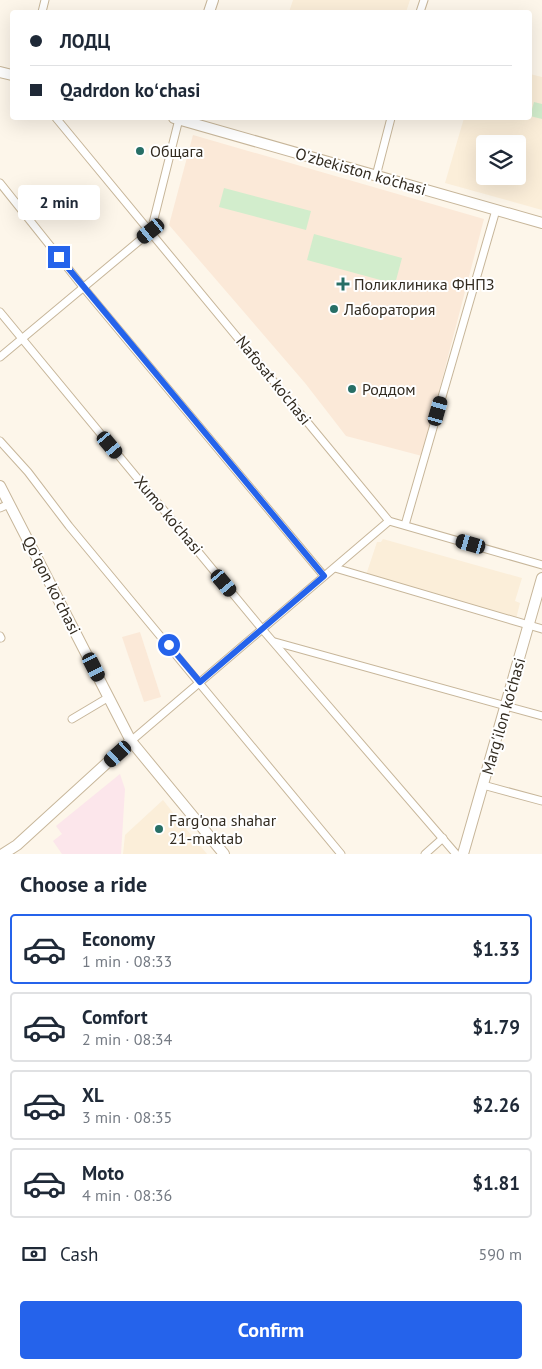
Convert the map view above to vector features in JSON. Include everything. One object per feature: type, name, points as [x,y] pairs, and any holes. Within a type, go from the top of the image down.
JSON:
[{"type":"street","name":"Nafosat ko'chasi","points":[[58,120],[389,521]]},
{"type":"street","points":[[0,357],[151,231],[178,120]]},
{"type":"street","name":"O'zbekiston ko'chasi","points":[[185,120],[542,223]]},
{"type":"street","points":[[376,176],[391,120]]},
{"type":"street","points":[[0,183],[83,287],[324,576]]},
{"type":"street","points":[[405,525],[496,210]]},
{"type":"street","name":"Xumo ko'chasi","points":[[0,312],[262,629],[456,854]]},
{"type":"street","points":[[0,441],[28,472],[69,526],[341,854]]},
{"type":"street","name":"Qoʻqon koʻchasi","points":[[0,486],[5,506],[131,741],[224,854]]},
{"type":"street","points":[[3,854],[17,845],[131,741],[389,521],[542,565]]},
{"type":"street","points":[[335,568],[542,630]]},
{"type":"street","name":"Marg'ilon ko'chasi","points":[[463,854],[542,578]]},
{"type":"street","points":[[274,642],[542,716]]},
{"type":"street","points":[[72,719],[109,697]]},
{"type":"street","points":[[483,785],[542,801]]},
{"type":"street","points":[[425,854],[443,838]]},
{"type":"shaded area","points":[[293,0],[410,0],[407,10],[290,10]]},
{"type":"shaded area","points":[[532,74],[542,77],[542,210],[445,183],[463,120],[532,120]]},
{"type":"shaded area","name":"Поликлиника ФНПЗ","points":[[193,135],[484,219],[422,456],[346,436],[305,383],[169,225]]},
{"type":"shaded area","points":[[383,539],[522,578],[515,601],[520,603],[516,619],[366,575],[377,542],[381,542]]},
{"type":"shaded area","points":[[140,632],[161,697],[144,702],[122,637]]},
{"type":"shaded area","points":[[120,774],[125,789],[121,854],[62,854],[53,841],[62,834],[56,826]]},
{"type":"shaded area","name":"Farg'ona shahar 21-maktab","points":[[163,800],[207,854],[123,854],[125,835]]},
{"type":"green space","points":[[534,102],[542,104],[542,119],[532,116]]},
{"type":"green space","points":[[224,188],[311,211],[306,230],[219,207]]},
{"type":"green space","points":[[314,234],[402,258],[395,284],[307,260]]},
{"type":"place","name":"Общага","points":[[140,151]]},
{"type":"place","name":"Поликлиника ФНПЗ","points":[[343,284]]},
{"type":"place","name":"Лаборатория","points":[[334,309]]},
{"type":"place","name":"Роддом","points":[[352,389]]},
{"type":"place","name":"Farg'ona shahar 21-maktab","points":[[159,829]]},
{"type":"route","points":[[59,257],[324,576],[200,682],[169,645]]}]
